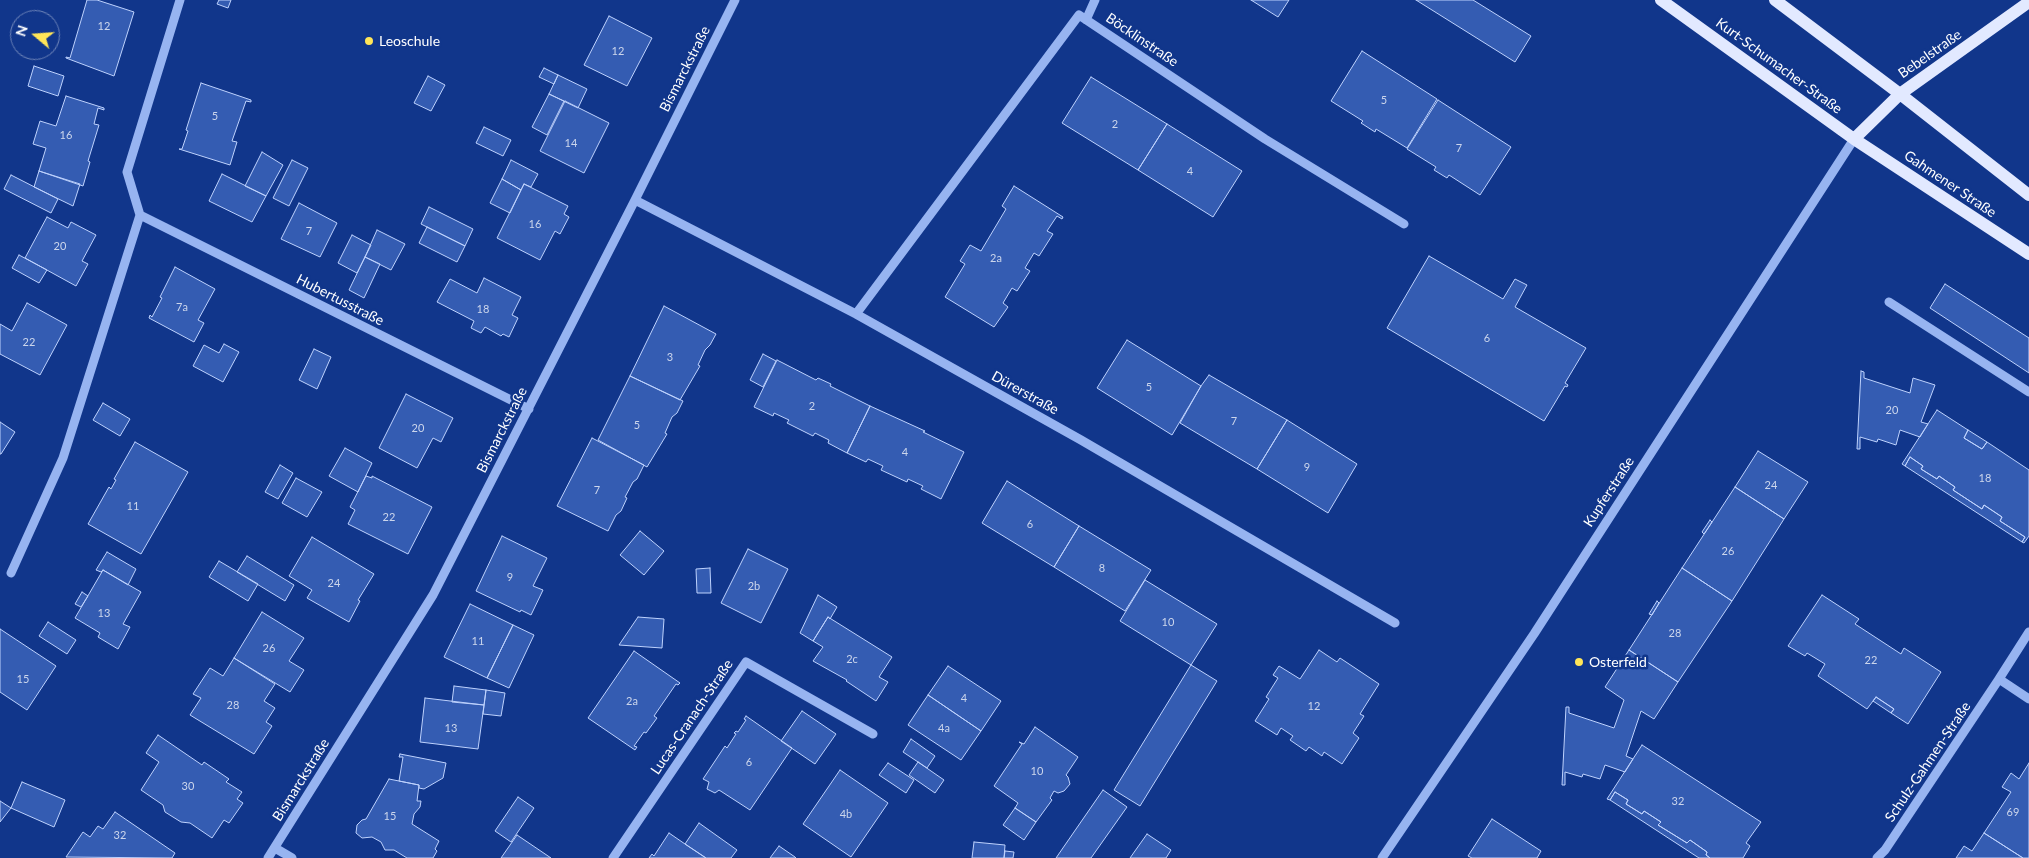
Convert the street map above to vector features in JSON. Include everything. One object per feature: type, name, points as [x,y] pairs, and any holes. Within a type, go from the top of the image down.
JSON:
[{"type":"main road","name":"Kurt-Schumacher-Straße","points":[[1661,0],[1854,139]]},
{"type":"main road","points":[[1775,0],[1900,94],[2029,195]]},
{"type":"main road","name":"Bebelstraße","points":[[1854,139],[1900,94],[2029,2]]},
{"type":"main road","name":"Gahmener Straße","points":[[1854,139],[2029,254]]},
{"type":"street","points":[[11,573],[63,458],[140,214],[127,172],[180,0]]},
{"type":"street","name":"Bismarckstraße","points":[[268,858],[433,595],[735,0]]},
{"type":"street","points":[[1086,20],[1095,0]]},
{"type":"street","name":"Böcklinstraße","points":[[856,314],[1079,15],[1265,139],[1404,224]]},
{"type":"street","name":"Kupferstraße","points":[[1382,858],[1534,634],[1854,139]]},
{"type":"street","name":"Dürerstraße","points":[[635,200],[856,314],[1090,445],[1395,623]]},
{"type":"street","name":"Hubertusstraße","points":[[140,214],[528,409]]},
{"type":"street","points":[[1889,302],[2029,392]]},
{"type":"street","name":"Schulz-Gahmen-Straße","points":[[1877,858],[1885,850],[2029,632]]},
{"type":"street","name":"Lucas-Cranach-Straße","points":[[613,858],[746,662],[873,734]]},
{"type":"street","points":[[1999,679],[2029,699]]},
{"type":"street","points":[[275,848],[292,858]]},
{"type":"building","points":[[87,0],[97,0],[134,12],[114,76],[66,58],[70,58]]},
{"type":"building","points":[[219,0],[231,0],[228,8],[217,4]]},
{"type":"building","points":[[1251,0],[1289,0],[1278,17]]},
{"type":"building","points":[[1416,0],[1473,0],[1531,36],[1515,62]]},
{"type":"building","points":[[609,16],[652,38],[627,86],[584,65]]},
{"type":"building","points":[[1362,51],[1437,99],[1407,148],[1376,129],[1375,132],[1361,123],[1363,121],[1331,101]]},
{"type":"building","points":[[34,66],[64,76],[58,96],[28,86]]},
{"type":"building","points":[[544,68],[558,75],[554,84],[539,77]]},
{"type":"building","points":[[558,75],[587,89],[578,108],[549,94]]},
{"type":"building","points":[[428,76],[445,85],[431,111],[414,103]]},
{"type":"building","points":[[1091,77],[1167,124],[1138,170],[1062,123]]},
{"type":"building","points":[[201,83],[251,100],[251,102],[246,101],[232,141],[237,142],[230,165],[179,149],[182,149],[188,131],[186,130]]},
{"type":"building","points":[[549,94],[564,101],[547,135],[532,127]]},
{"type":"building","points":[[66,96],[104,108],[104,110],[98,108],[94,124],[99,125],[88,161],[90,162],[83,186],[39,171],[46,148],[33,144],[40,121],[56,126]]},
{"type":"building","points":[[1438,100],[1511,147],[1480,195],[1449,175],[1447,178],[1434,170],[1436,167],[1407,149]]},
{"type":"building","points":[[565,101],[609,123],[584,173],[540,151]]},
{"type":"building","points":[[1167,124],[1242,171],[1213,217],[1138,170]]},
{"type":"building","points":[[484,127],[511,140],[503,156],[476,143]]},
{"type":"building","points":[[262,152],[283,165],[266,196],[245,186]]},
{"type":"building","points":[[292,160],[308,168],[289,206],[273,198]]},
{"type":"building","points":[[511,160],[538,174],[531,187],[524,184],[521,190],[502,179]]},
{"type":"building","points":[[39,171],[80,184],[73,206],[34,187]]},
{"type":"building","points":[[222,174],[266,196],[252,222],[209,201]]},
{"type":"building","points":[[11,175],[58,199],[51,213],[4,189]]},
{"type":"building","points":[[502,179],[521,190],[510,213],[490,203]]},
{"type":"building","points":[[524,184],[568,206],[564,214],[569,217],[560,234],[555,231],[540,260],[497,238]]},
{"type":"building","points":[[1014,186],[1063,217],[1062,219],[1057,216],[1047,231],[1053,234],[1039,256],[1034,253],[1025,268],[1030,271],[1017,291],[1012,288],[1003,303],[1008,307],[994,327],[945,297],[965,264],[960,261],[970,245],[981,251],[1006,209],[1002,206]]},
{"type":"building","points":[[299,203],[337,223],[320,257],[281,239]]},
{"type":"building","points":[[429,207],[473,229],[465,246],[421,224]]},
{"type":"building","points":[[47,217],[68,228],[71,222],[96,235],[82,261],[88,264],[76,286],[25,258]]},
{"type":"building","points":[[427,227],[465,246],[457,262],[419,243]]},
{"type":"building","points":[[377,230],[405,244],[391,270],[365,257]]},
{"type":"building","points":[[352,235],[371,245],[357,273],[338,263]]},
{"type":"building","points":[[19,255],[47,270],[39,283],[12,268]]},
{"type":"building","points":[[1429,256],[1503,299],[1515,279],[1527,285],[1515,307],[1586,348],[1565,383],[1568,385],[1567,387],[1565,386],[1544,421],[1387,328]]},
{"type":"building","points":[[365,257],[380,264],[364,298],[349,290]]},
{"type":"building","points":[[175,267],[215,289],[198,320],[204,323],[194,342],[149,318],[150,315],[152,317],[162,298],[160,297]]},
{"type":"building","points":[[484,278],[521,297],[512,315],[518,318],[509,337],[503,334],[501,336],[485,327],[481,333],[471,328],[474,321],[437,302],[450,279],[477,293]]},
{"type":"building","points":[[1945,284],[2029,338],[2029,373],[1930,308]]},
{"type":"building","points":[[27,303],[67,325],[40,375],[0,354],[0,324],[12,331]]},
{"type":"building","points":[[664,306],[716,334],[705,350],[698,365],[700,366],[680,400],[630,376]]},
{"type":"building","points":[[1127,340],[1201,386],[1172,435],[1097,388]]},
{"type":"building","points":[[224,344],[239,352],[223,382],[193,366],[204,345],[219,353]]},
{"type":"building","points":[[314,349],[331,357],[317,389],[299,380]]},
{"type":"building","points":[[763,354],[776,361],[763,387],[750,380]]},
{"type":"building","points":[[777,360],[816,380],[818,378],[831,384],[830,386],[870,406],[847,453],[828,443],[829,440],[815,433],[813,436],[787,423],[789,420],[774,413],[773,416],[754,407]]},
{"type":"building","points":[[1861,371],[1864,372],[1864,378],[1910,393],[1913,378],[1935,385],[1921,422],[1928,424],[1920,437],[1900,430],[1896,445],[1878,439],[1877,442],[1860,437],[1860,449],[1857,449]]},
{"type":"building","points":[[1209,375],[1287,420],[1257,469],[1180,423]]},
{"type":"building","points":[[630,376],[683,401],[677,413],[672,417],[665,433],[667,434],[647,467],[598,440]]},
{"type":"building","points":[[406,394],[453,418],[441,442],[433,438],[417,468],[379,448]]},
{"type":"building","points":[[103,403],[130,419],[120,436],[93,420]]},
{"type":"building","points":[[870,406],[925,431],[923,432],[964,452],[941,499],[921,489],[923,486],[908,479],[907,482],[881,470],[883,466],[868,459],[866,462],[847,453]]},
{"type":"building","points":[[1937,410],[1968,430],[1964,438],[1982,449],[1987,442],[2029,470],[2029,536],[2024,543],[2022,542],[2025,537],[2000,521],[2002,517],[1984,505],[1982,509],[1953,490],[1955,487],[1939,476],[1937,479],[1921,469],[1923,466],[1910,457],[1905,466],[1902,464]]},
{"type":"building","points":[[1287,420],[1357,464],[1328,513],[1257,469]]},
{"type":"building","points":[[0,422],[15,432],[1,454],[0,454]]},
{"type":"building","points":[[1968,430],[1987,442],[1982,449],[1964,438]]},
{"type":"building","points":[[592,438],[644,465],[625,497],[627,498],[621,511],[616,515],[608,531],[557,506]]},
{"type":"building","points":[[135,442],[188,472],[141,554],[88,524],[109,487],[111,489],[116,480],[114,479]]},
{"type":"building","points":[[345,448],[372,463],[358,492],[329,476]]},
{"type":"building","points":[[1758,451],[1808,482],[1784,519],[1735,487]]},
{"type":"building","points":[[1910,457],[1923,466],[1921,469],[1937,479],[1939,476],[1955,487],[1953,490],[1982,509],[1984,505],[2002,517],[2000,521],[2025,537],[2022,542],[1905,466]]},
{"type":"building","points":[[280,465],[293,473],[278,499],[265,492]]},
{"type":"building","points":[[366,476],[372,478],[372,476],[432,507],[408,554],[348,524],[355,510],[350,507]]},
{"type":"building","points":[[296,478],[322,492],[307,517],[282,503]]},
{"type":"building","points":[[1007,481],[1079,526],[1054,567],[982,523]]},
{"type":"building","points":[[1735,487],[1784,519],[1732,601],[1682,568]]},
{"type":"building","points":[[1710,520],[1712,522],[1704,534],[1702,532]]},
{"type":"building","points":[[1079,526],[1151,570],[1125,611],[1054,567]]},
{"type":"building","points":[[640,531],[664,551],[644,575],[620,555]]},
{"type":"building","points":[[502,536],[547,558],[533,586],[543,590],[531,615],[521,610],[520,612],[476,591]]},
{"type":"building","points":[[312,537],[374,574],[358,600],[360,601],[349,622],[307,598],[312,590],[289,576]]},
{"type":"building","points":[[748,549],[788,569],[761,623],[721,603]]},
{"type":"building","points":[[107,552],[136,569],[128,585],[103,570],[101,572],[96,570]]},
{"type":"building","points":[[247,556],[294,585],[285,601],[237,572]]},
{"type":"building","points":[[219,561],[258,584],[248,601],[209,577]]},
{"type":"building","points":[[710,568],[711,593],[697,593],[696,569]]},
{"type":"building","points":[[1682,568],[1732,601],[1678,682],[1629,650]]},
{"type":"building","points":[[103,570],[141,592],[123,624],[130,627],[118,649],[98,637],[100,633],[75,618]]},
{"type":"building","points":[[1145,580],[1217,624],[1191,665],[1120,621]]},
{"type":"building","points":[[82,592],[88,596],[81,607],[75,604]]},
{"type":"building","points":[[818,595],[837,607],[830,619],[828,617],[813,641],[800,633]]},
{"type":"building","points":[[1822,595],[1859,619],[1855,624],[1901,654],[1904,648],[1941,672],[1908,724],[1891,713],[1894,709],[1876,697],[1867,709],[1818,676],[1825,664],[1807,653],[1805,656],[1788,646]]},
{"type":"building","points":[[1657,601],[1659,603],[1652,615],[1649,614]]},
{"type":"building","points":[[470,604],[513,625],[487,678],[444,657]]},
{"type":"building","points":[[262,612],[304,638],[289,661],[304,670],[290,692],[234,658]]},
{"type":"building","points":[[638,617],[664,619],[662,648],[619,645]]},
{"type":"building","points":[[828,617],[892,657],[879,677],[888,682],[876,701],[847,680],[813,661],[823,647],[813,641]]},
{"type":"building","points":[[48,622],[76,640],[67,654],[39,636]]},
{"type":"building","points":[[513,625],[534,635],[509,688],[487,678]]},
{"type":"building","points":[[0,629],[56,666],[27,710],[0,692]]},
{"type":"building","points":[[1319,650],[1337,662],[1340,658],[1379,684],[1360,714],[1364,716],[1353,733],[1359,738],[1342,764],[1324,752],[1322,756],[1309,747],[1306,751],[1290,740],[1293,736],[1281,728],[1277,735],[1255,721],[1269,699],[1266,697],[1278,678],[1273,675],[1279,666],[1300,679]]},
{"type":"building","points":[[1629,650],[1678,682],[1654,719],[1641,711],[1626,756],[1633,759],[1625,772],[1605,765],[1600,779],[1583,774],[1582,777],[1565,772],[1565,785],[1562,785],[1566,707],[1569,707],[1569,713],[1614,728],[1624,700],[1605,687]]},
{"type":"building","points":[[634,651],[680,683],[676,684],[654,716],[657,718],[634,746],[637,747],[635,750],[588,718]]},
{"type":"building","points":[[234,658],[275,684],[264,701],[275,708],[266,722],[272,726],[254,754],[190,715],[201,698],[193,694],[210,668],[223,676]]},
{"type":"building","points":[[1191,665],[1217,681],[1140,806],[1114,790]]},
{"type":"building","points":[[948,666],[1001,701],[981,731],[928,695]]},
{"type":"building","points":[[454,686],[486,690],[484,705],[452,702]]},
{"type":"building","points":[[486,690],[505,693],[501,716],[483,714]]},
{"type":"building","points":[[928,695],[981,731],[961,760],[908,725]]},
{"type":"building","points":[[1876,697],[1894,709],[1891,713],[1873,701]]},
{"type":"building","points":[[425,698],[484,705],[478,749],[420,742]]},
{"type":"building","points":[[802,711],[836,734],[815,764],[781,741]]},
{"type":"building","points":[[746,716],[792,748],[750,810],[719,790],[715,793],[707,789],[709,782],[703,779],[725,746],[727,748],[736,734],[734,733],[738,732],[746,720],[744,719]]},
{"type":"building","points":[[1035,727],[1078,757],[1066,775],[1070,784],[1064,791],[1058,793],[1054,791],[1050,798],[1052,800],[1036,822],[1015,808],[1018,803],[994,786],[1022,744],[1019,742],[1024,744]]},
{"type":"building","points":[[158,735],[202,765],[204,762],[229,779],[226,782],[242,792],[237,799],[243,803],[229,823],[224,820],[212,838],[190,823],[181,822],[165,812],[163,805],[141,790],[159,762],[146,753]]},
{"type":"building","points":[[911,739],[935,756],[927,768],[903,752]]},
{"type":"building","points":[[1642,745],[1761,822],[1746,843],[1750,846],[1743,858],[1710,858],[1706,855],[1707,852],[1690,840],[1687,843],[1658,825],[1661,822],[1644,811],[1642,814],[1626,804],[1628,800],[1615,792],[1610,800],[1607,799]]},
{"type":"building","points":[[400,754],[446,763],[443,778],[424,789],[419,788],[419,785],[399,781],[403,757],[399,757]]},
{"type":"building","points":[[918,762],[944,780],[935,793],[909,775]]},
{"type":"building","points":[[888,763],[914,780],[906,793],[879,775]]},
{"type":"building","points":[[2029,763],[2029,858],[2023,858],[1984,833],[2011,792],[2002,787],[2011,773],[2019,779]]},
{"type":"building","points":[[840,770],[888,803],[851,857],[803,824]]},
{"type":"building","points":[[389,779],[419,785],[417,801],[421,801],[420,807],[414,814],[412,824],[439,841],[433,858],[407,858],[394,850],[385,850],[381,842],[372,837],[362,838],[356,833],[357,825],[366,819]]},
{"type":"building","points":[[22,782],[65,800],[54,827],[11,808]]},
{"type":"building","points":[[1103,790],[1127,807],[1091,858],[1056,858]]},
{"type":"building","points":[[1615,792],[1628,800],[1626,804],[1642,814],[1644,811],[1661,822],[1658,825],[1687,843],[1690,840],[1707,852],[1706,855],[1710,858],[1699,858],[1610,800]]},
{"type":"building","points":[[518,797],[534,808],[511,842],[495,831]]},
{"type":"building","points":[[0,801],[11,808],[0,822]]},
{"type":"building","points":[[1015,808],[1036,822],[1024,840],[1003,825]]},
{"type":"building","points":[[115,812],[175,853],[172,858],[66,857],[83,832],[90,837],[98,826],[103,829]]},
{"type":"building","points":[[1492,819],[1541,851],[1537,858],[1472,858],[1468,856]]},
{"type":"building","points":[[699,823],[737,850],[731,858],[706,858],[685,844]]},
{"type":"building","points":[[669,833],[706,858],[649,858],[652,854],[654,856]]},
{"type":"building","points":[[1984,833],[2023,858],[1956,858],[1964,846],[1972,851]]},
{"type":"building","points":[[1147,834],[1171,850],[1166,858],[1130,858]]},
{"type":"building","points":[[517,835],[551,858],[501,858]]},
{"type":"building","points":[[974,842],[1005,845],[1004,858],[972,858]]},
{"type":"building","points":[[779,846],[795,857],[796,858],[770,858]]},
{"type":"building","points":[[1005,851],[1014,852],[1013,858],[1004,858]]},
{"type":"place","name":"Leoschule","points":[[369,41]]},
{"type":"place","name":"Osterfeld","points":[[1579,662]]}]
